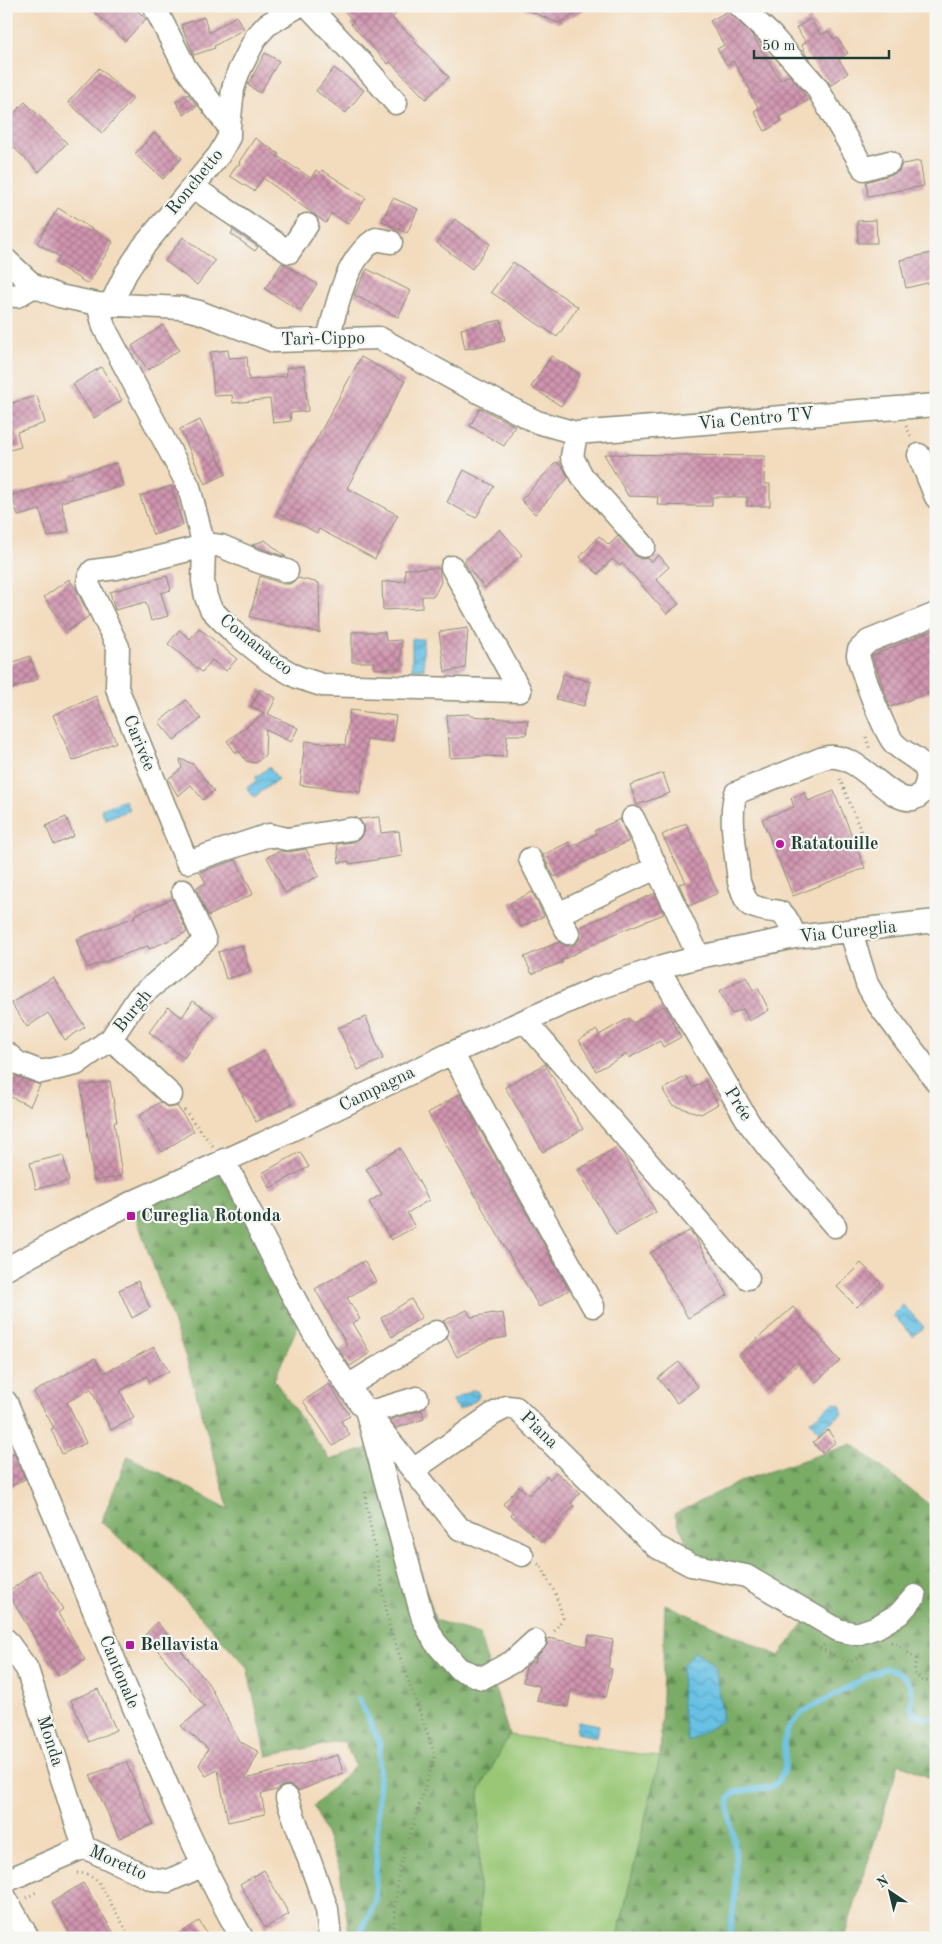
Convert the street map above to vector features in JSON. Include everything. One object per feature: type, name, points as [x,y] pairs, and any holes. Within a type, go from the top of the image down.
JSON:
[{"type":"street","name":"Ronchetto","points":[[105,304],[143,247],[225,147],[229,137],[229,127],[185,67],[154,6]]},
{"type":"street","points":[[229,127],[233,89],[238,73],[256,37],[267,25],[298,6]]},
{"type":"street","points":[[308,6],[360,60],[396,103]]},
{"type":"street","points":[[740,6],[771,35],[816,86],[864,169],[889,162]]},
{"type":"street","points":[[193,187],[289,252],[307,225]]},
{"type":"street","points":[[328,339],[344,283],[364,247],[376,240],[390,242]]},
{"type":"street","name":"Tarì-Cippo","points":[[6,260],[34,286],[59,296],[105,304],[182,308],[199,312],[274,341],[379,338],[537,422],[576,433]]},
{"type":"street","points":[[6,295],[17,296],[34,286]]},
{"type":"street","name":"Comanacco","points":[[105,304],[104,327],[189,487],[204,546],[203,582],[211,609],[234,632],[271,662],[297,678],[322,685],[520,691],[452,567]]},
{"type":"street","name":"Via Centro TV","points":[[576,433],[936,405]]},
{"type":"street","points":[[576,433],[572,457],[582,476],[644,546]]},
{"type":"street","points":[[918,455],[936,497]]},
{"type":"street","points":[[204,546],[221,546],[287,571]]},
{"type":"street","name":"Carivée","points":[[204,546],[116,568],[93,571],[89,577],[88,584],[118,647],[117,688],[187,862],[269,835],[287,839],[351,829]]},
{"type":"street","points":[[795,937],[790,923],[784,914],[774,910],[755,907],[748,903],[745,898],[739,882],[733,804],[736,793],[823,758],[836,757],[847,760],[902,798],[913,799],[920,795],[926,781],[925,770],[922,764],[893,742],[885,727],[858,656],[859,650],[869,641],[936,614]]},
{"type":"street","points":[[633,818],[699,957]]},
{"type":"street","points":[[530,860],[563,923],[656,868]]},
{"type":"street","name":"Burgh","points":[[6,1053],[18,1063],[41,1072],[76,1064],[111,1039],[138,998],[205,941],[183,891]]},
{"type":"street","name":"Via Cureglia","points":[[761,945],[795,937],[936,921]]},
{"type":"street","points":[[851,932],[866,984],[879,1005],[936,1081]]},
{"type":"street","name":"Campagna","points":[[6,1269],[82,1228],[224,1160],[452,1053],[596,989],[658,968],[699,957],[761,945]]},
{"type":"street","name":"Prée","points":[[658,968],[749,1123],[774,1156],[835,1226]]},
{"type":"street","points":[[525,1021],[748,1278]]},
{"type":"street","points":[[111,1039],[171,1095]]},
{"type":"street","points":[[452,1053],[593,1306]]},
{"type":"street","points":[[224,1160],[303,1314],[367,1413],[460,1529],[476,1534],[522,1555]]},
{"type":"street","points":[[348,1386],[436,1332]]},
{"type":"street","points":[[367,1413],[417,1398]]},
{"type":"street","name":"Cantonale","points":[[6,1402],[59,1524],[143,1730],[204,1865],[242,1938]]},
{"type":"street","name":"Piana","points":[[413,1470],[493,1414],[507,1407],[516,1408],[654,1546],[691,1565],[746,1576],[838,1630],[857,1634],[877,1627],[899,1614],[915,1596]]},
{"type":"street","points":[[367,1413],[424,1619],[435,1642],[459,1669],[482,1678],[512,1662],[535,1641]]},
{"type":"street","name":"Monda","points":[[6,1640],[27,1669],[84,1847]]},
{"type":"street","points":[[287,1798],[327,1909],[330,1938]]},
{"type":"street","name":"Moretto","points":[[6,1881],[84,1847],[152,1879],[168,1881],[204,1865]]},
{"type":"street","points":[[9,1903],[22,1936]]},
{"type":"path","points":[[899,408],[918,455]]},
{"type":"path","points":[[823,758],[829,774],[837,771],[862,834]]},
{"type":"path","points":[[171,1095],[200,1128]]},
{"type":"path","points":[[366,1482],[366,1502],[390,1629],[435,1755],[399,1869],[392,1938]]},
{"type":"path","points":[[522,1555],[541,1566],[556,1595],[563,1618],[552,1635],[543,1636],[535,1641]]},
{"type":"path","points":[[828,1643],[820,1648],[850,1662]]},
{"type":"path","points":[[897,1644],[916,1659],[914,1673],[923,1681],[936,1682]]},
{"type":"path","points":[[74,1872],[87,1874],[98,1881],[131,1938]]},
{"type":"path","points":[[9,1903],[44,1887]]},
{"type":"green space","points":[[224,1160],[303,1314],[274,1380],[330,1460],[383,1444],[435,1620],[479,1634],[509,1735],[479,1792],[479,1938],[350,1938],[340,1871],[314,1806],[355,1765],[344,1741],[267,1756],[247,1667],[165,1578],[101,1522],[128,1456],[229,1509],[186,1358],[131,1203]]},
{"type":"green space","points":[[852,1444],[936,1510],[936,1781],[899,1763],[844,1938],[617,1938],[660,1757],[665,1604],[779,1656],[811,1614],[695,1560],[674,1514],[746,1479]]},
{"type":"green space","points":[[509,1735],[660,1757],[617,1938],[479,1938],[479,1792]]},
{"type":"water","points":[[412,639],[423,639],[424,669],[412,669]]},
{"type":"water","points":[[269,767],[278,779],[254,797],[247,788],[257,780],[255,778]]},
{"type":"water","points":[[125,800],[129,810],[105,819],[101,809]]},
{"type":"water","points":[[903,1305],[924,1327],[913,1336],[893,1315]]},
{"type":"water","points":[[472,1390],[477,1391],[479,1395],[477,1400],[458,1410],[453,1400]]},
{"type":"water","points":[[834,1403],[841,1405],[842,1413],[819,1432],[810,1421]]},
{"type":"water","points":[[695,1651],[715,1666],[723,1720],[688,1742],[681,1702],[682,1666]]},
{"type":"water","points":[[578,1721],[599,1725],[597,1737],[576,1733]]},
{"type":"building","points":[[88,6],[133,6],[146,19],[125,41]]},
{"type":"building","points":[[340,6],[404,6],[392,18],[414,38],[413,40],[449,77],[426,99],[390,62],[388,64],[351,24],[354,22]]},
{"type":"building","points":[[518,6],[593,6],[558,23]]},
{"type":"building","points":[[728,11],[753,36],[780,80],[789,75],[809,100],[779,117],[782,121],[765,131],[754,111],[759,108],[749,92],[751,91],[733,61],[727,65],[717,49],[724,45],[710,21]]},
{"type":"building","points":[[236,16],[244,29],[214,46],[215,48],[194,55],[181,25],[204,17],[209,33]]},
{"type":"building","points":[[810,19],[821,35],[828,31],[834,39],[837,38],[848,53],[839,60],[848,73],[831,85],[806,55],[802,45],[806,42],[796,28]]},
{"type":"building","points":[[265,53],[279,61],[260,93],[248,85]]},
{"type":"building","points":[[99,68],[133,99],[102,133],[68,102]]},
{"type":"building","points":[[334,68],[364,90],[346,113],[316,91]]},
{"type":"building","points":[[188,94],[197,106],[184,115],[176,102]]},
{"type":"building","points":[[25,102],[67,143],[39,172],[6,140],[6,121]]},
{"type":"building","points":[[154,133],[182,158],[163,179],[135,154]]},
{"type":"building","points":[[255,138],[279,154],[277,156],[311,178],[316,170],[320,173],[322,170],[366,198],[348,224],[331,213],[326,223],[263,178],[254,191],[230,176],[236,166],[240,164],[239,162]]},
{"type":"building","points":[[920,161],[924,186],[868,196],[866,182],[899,171],[902,164]]},
{"type":"building","points":[[393,198],[418,209],[407,233],[382,221]]},
{"type":"building","points":[[58,208],[113,242],[88,284],[56,264],[60,257],[37,243]]},
{"type":"building","points":[[455,219],[490,244],[472,269],[437,243]]},
{"type":"building","points":[[876,220],[877,243],[858,243],[857,221]]},
{"type":"building","points":[[233,230],[258,247],[255,251],[231,234]]},
{"type":"building","points":[[183,237],[215,261],[197,285],[165,261]]},
{"type":"building","points":[[936,252],[936,281],[906,288],[900,260]]},
{"type":"building","points":[[513,262],[578,307],[557,337],[491,292]]},
{"type":"building","points":[[282,263],[317,284],[300,311],[265,289]]},
{"type":"building","points":[[367,269],[411,291],[398,317],[354,295]]},
{"type":"building","points":[[501,320],[505,341],[465,349],[461,329]]},
{"type":"building","points":[[163,325],[179,350],[148,370],[132,346]]},
{"type":"building","points":[[228,350],[229,358],[247,357],[249,380],[287,376],[286,368],[304,366],[308,411],[290,413],[291,421],[273,423],[270,399],[233,403],[232,395],[214,396],[210,352]]},
{"type":"building","points":[[551,356],[580,374],[561,406],[531,387]]},
{"type":"building","points":[[361,357],[405,381],[347,488],[398,515],[375,559],[319,529],[317,533],[277,512]]},
{"type":"building","points":[[101,367],[122,400],[94,418],[73,384]]},
{"type":"building","points":[[37,396],[45,423],[17,432],[21,447],[6,451],[6,409],[10,408],[8,404]]},
{"type":"building","points":[[480,408],[515,426],[504,446],[470,426]]},
{"type":"building","points":[[200,420],[226,474],[205,484],[180,429]]},
{"type":"building","points":[[604,454],[765,456],[764,484],[770,484],[770,506],[747,506],[747,497],[712,497],[712,506],[693,506],[657,505],[658,497],[628,496]]},
{"type":"building","points":[[556,462],[563,467],[568,478],[535,514],[521,500]]},
{"type":"building","points":[[117,463],[123,486],[61,502],[69,531],[48,537],[40,510],[18,516],[12,495],[72,477],[72,475]]},
{"type":"building","points":[[464,470],[494,486],[476,518],[447,502]]},
{"type":"building","points":[[171,486],[183,525],[153,535],[140,496]]},
{"type":"building","points":[[500,529],[522,555],[485,588],[464,561]]},
{"type":"building","points":[[599,536],[609,545],[618,536],[634,555],[640,559],[648,558],[651,562],[659,555],[669,567],[656,579],[679,604],[667,614],[622,563],[620,566],[612,559],[598,574],[580,557]]},
{"type":"building","points":[[265,540],[274,547],[286,557],[252,545]]},
{"type":"building","points":[[439,568],[441,582],[434,596],[422,596],[422,608],[383,610],[382,582],[405,581],[405,569]]},
{"type":"building","points":[[167,576],[171,590],[161,593],[168,616],[151,621],[146,602],[115,610],[110,592]]},
{"type":"building","points":[[260,576],[283,584],[290,584],[298,578],[319,583],[320,633],[250,617]]},
{"type":"building","points":[[69,579],[89,616],[68,631],[44,597]]},
{"type":"building","points":[[199,628],[237,659],[226,671],[212,660],[202,672],[168,644],[179,630],[190,639]]},
{"type":"building","points":[[468,628],[465,668],[445,672],[439,632]]},
{"type":"building","points":[[936,629],[936,690],[890,707],[872,656]]},
{"type":"building","points":[[352,632],[385,632],[386,641],[401,640],[401,668],[374,669],[374,662],[352,662]]},
{"type":"building","points":[[30,656],[38,679],[6,691],[6,665]]},
{"type":"building","points":[[563,674],[591,682],[584,706],[556,699]]},
{"type":"building","points":[[260,689],[276,698],[268,714],[298,728],[291,742],[266,730],[265,755],[256,763],[246,761],[239,751],[236,753],[227,741],[264,713],[251,706]]},
{"type":"building","points":[[96,696],[116,742],[73,761],[53,715]]},
{"type":"building","points":[[186,700],[201,719],[174,740],[159,722]]},
{"type":"building","points":[[350,710],[396,716],[392,742],[367,739],[361,792],[300,785],[305,741],[345,745]]},
{"type":"building","points":[[470,714],[470,716],[528,720],[526,735],[507,735],[506,757],[450,758],[447,715]]},
{"type":"building","points":[[180,759],[193,764],[214,791],[203,800],[191,785],[178,796],[168,779],[182,768]]},
{"type":"building","points":[[663,773],[670,793],[637,805],[630,785]]},
{"type":"building","points":[[834,791],[865,868],[793,896],[762,819],[794,807],[791,798],[805,793],[808,801]]},
{"type":"building","points":[[66,817],[74,836],[54,845],[46,826]]},
{"type":"building","points":[[379,817],[381,833],[399,831],[402,856],[349,864],[349,861],[339,863],[337,844],[354,842],[359,839],[363,834],[364,826],[359,819]]},
{"type":"building","points":[[620,819],[629,841],[554,877],[543,855],[569,842],[571,847],[596,834],[594,831]]},
{"type":"building","points":[[686,823],[718,893],[689,906],[679,884],[686,882],[662,835]]},
{"type":"building","points":[[306,849],[319,876],[285,893],[267,857],[280,851],[289,852]]},
{"type":"building","points":[[236,860],[253,894],[208,916],[196,888],[206,883],[200,872]]},
{"type":"building","points":[[532,892],[544,916],[521,927],[510,903]]},
{"type":"building","points":[[655,894],[664,914],[616,933],[562,960],[563,962],[532,974],[524,957],[559,942],[567,946],[574,945],[579,940],[581,934],[580,927]]},
{"type":"building","points":[[172,899],[187,932],[149,949],[148,946],[87,968],[76,939],[135,917],[134,915]]},
{"type":"building","points":[[242,945],[250,972],[226,979],[218,952]]},
{"type":"building","points":[[53,977],[85,1027],[65,1040],[48,1013],[27,1027],[11,1003]]},
{"type":"building","points":[[746,977],[753,990],[758,988],[769,1010],[749,1021],[743,1009],[732,1014],[719,991]]},
{"type":"building","points":[[193,1001],[214,1016],[184,1058],[149,1032],[168,1007],[182,1017]]},
{"type":"building","points":[[664,1006],[681,1037],[663,1047],[660,1041],[629,1058],[627,1054],[596,1071],[579,1040],[597,1030],[599,1035],[629,1018],[633,1023]]},
{"type":"building","points":[[366,1017],[383,1059],[358,1070],[338,1028]]},
{"type":"building","points":[[265,1051],[292,1104],[256,1122],[229,1069]]},
{"type":"building","points":[[545,1064],[583,1129],[543,1152],[505,1087]]},
{"type":"building","points":[[16,1076],[40,1085],[30,1106],[7,1095]]},
{"type":"building","points":[[686,1076],[693,1088],[705,1081],[718,1104],[701,1114],[672,1105],[663,1090]]},
{"type":"building","points":[[110,1081],[117,1122],[114,1122],[122,1176],[94,1181],[81,1086]]},
{"type":"building","points":[[460,1094],[569,1290],[539,1307],[428,1113]]},
{"type":"building","points":[[160,1102],[169,1108],[177,1106],[194,1131],[162,1152],[139,1116]]},
{"type":"building","points":[[617,1147],[623,1154],[656,1212],[616,1235],[578,1170]]},
{"type":"building","points":[[400,1148],[429,1200],[407,1213],[415,1227],[391,1240],[369,1202],[382,1194],[366,1169]]},
{"type":"building","points":[[300,1152],[309,1167],[270,1188],[262,1173]]},
{"type":"building","points":[[63,1155],[69,1181],[36,1189],[30,1163]]},
{"type":"building","points":[[689,1231],[695,1237],[728,1295],[688,1318],[650,1253]]},
{"type":"building","points":[[364,1261],[376,1281],[347,1298],[360,1319],[352,1323],[370,1353],[350,1366],[339,1350],[347,1345],[315,1289]]},
{"type":"building","points":[[861,1263],[881,1283],[857,1307],[837,1287]]},
{"type":"building","points":[[138,1281],[150,1308],[132,1318],[119,1290]]},
{"type":"building","points":[[411,1299],[422,1317],[392,1337],[381,1318]]},
{"type":"building","points":[[793,1307],[840,1361],[816,1382],[799,1363],[769,1389],[739,1355]]},
{"type":"building","points":[[467,1310],[471,1317],[503,1313],[507,1337],[490,1340],[457,1357],[447,1338],[449,1331],[443,1321]]},
{"type":"building","points":[[154,1347],[169,1371],[150,1381],[147,1376],[120,1391],[134,1418],[111,1430],[91,1389],[67,1402],[86,1443],[62,1454],[51,1429],[54,1428],[34,1392],[95,1358],[104,1373]]},
{"type":"building","points":[[679,1362],[698,1387],[677,1403],[658,1378]]},
{"type":"building","points":[[329,1384],[350,1416],[341,1421],[350,1435],[333,1446],[303,1401]]},
{"type":"building","points":[[422,1410],[424,1419],[396,1428],[390,1420]]},
{"type":"building","points":[[828,1430],[836,1442],[822,1453],[813,1442]]},
{"type":"building","points":[[14,1453],[25,1479],[6,1489],[6,1457]]},
{"type":"building","points":[[556,1472],[580,1493],[571,1503],[574,1506],[541,1542],[511,1515],[513,1513],[503,1504],[519,1486],[529,1495],[547,1476],[550,1479]]},
{"type":"building","points":[[39,1570],[63,1609],[58,1613],[85,1660],[58,1676],[7,1592]]},
{"type":"building","points":[[157,1622],[208,1683],[239,1741],[259,1752],[245,1779],[338,1755],[343,1773],[298,1791],[289,1785],[261,1794],[265,1814],[228,1822],[218,1770],[206,1776],[199,1765],[208,1749],[181,1726],[205,1707],[145,1635]]},
{"type":"building","points":[[589,1635],[613,1640],[608,1668],[612,1669],[606,1697],[571,1690],[568,1707],[537,1701],[540,1686],[523,1682],[526,1667],[532,1662],[535,1663],[536,1658],[547,1645],[548,1638],[587,1646]]},
{"type":"building","points":[[98,1689],[116,1730],[89,1742],[71,1700]]},
{"type":"building","points":[[126,1762],[153,1824],[119,1838],[90,1775]]},
{"type":"building","points":[[264,1870],[289,1914],[265,1928],[240,1884]]},
{"type":"building","points":[[83,1883],[117,1938],[73,1938],[52,1902]]},
{"type":"building","points":[[199,1921],[210,1938],[173,1938]]},
{"type":"waterway","points":[[729,1938],[734,1905],[736,1870],[729,1799],[735,1792],[771,1787],[778,1781],[785,1769],[784,1740],[790,1726],[803,1712],[882,1669],[888,1669],[898,1672],[909,1683],[914,1713],[925,1719],[936,1716]]},
{"type":"waterway","points":[[358,1938],[375,1902],[380,1744],[359,1699]]},
{"type":"place","name":"Ratatouille","points":[[780,844]]},
{"type":"place","name":"Cureglia Rotonda","points":[[131,1216]]},
{"type":"place","name":"Bellavista","points":[[130,1645]]}]
